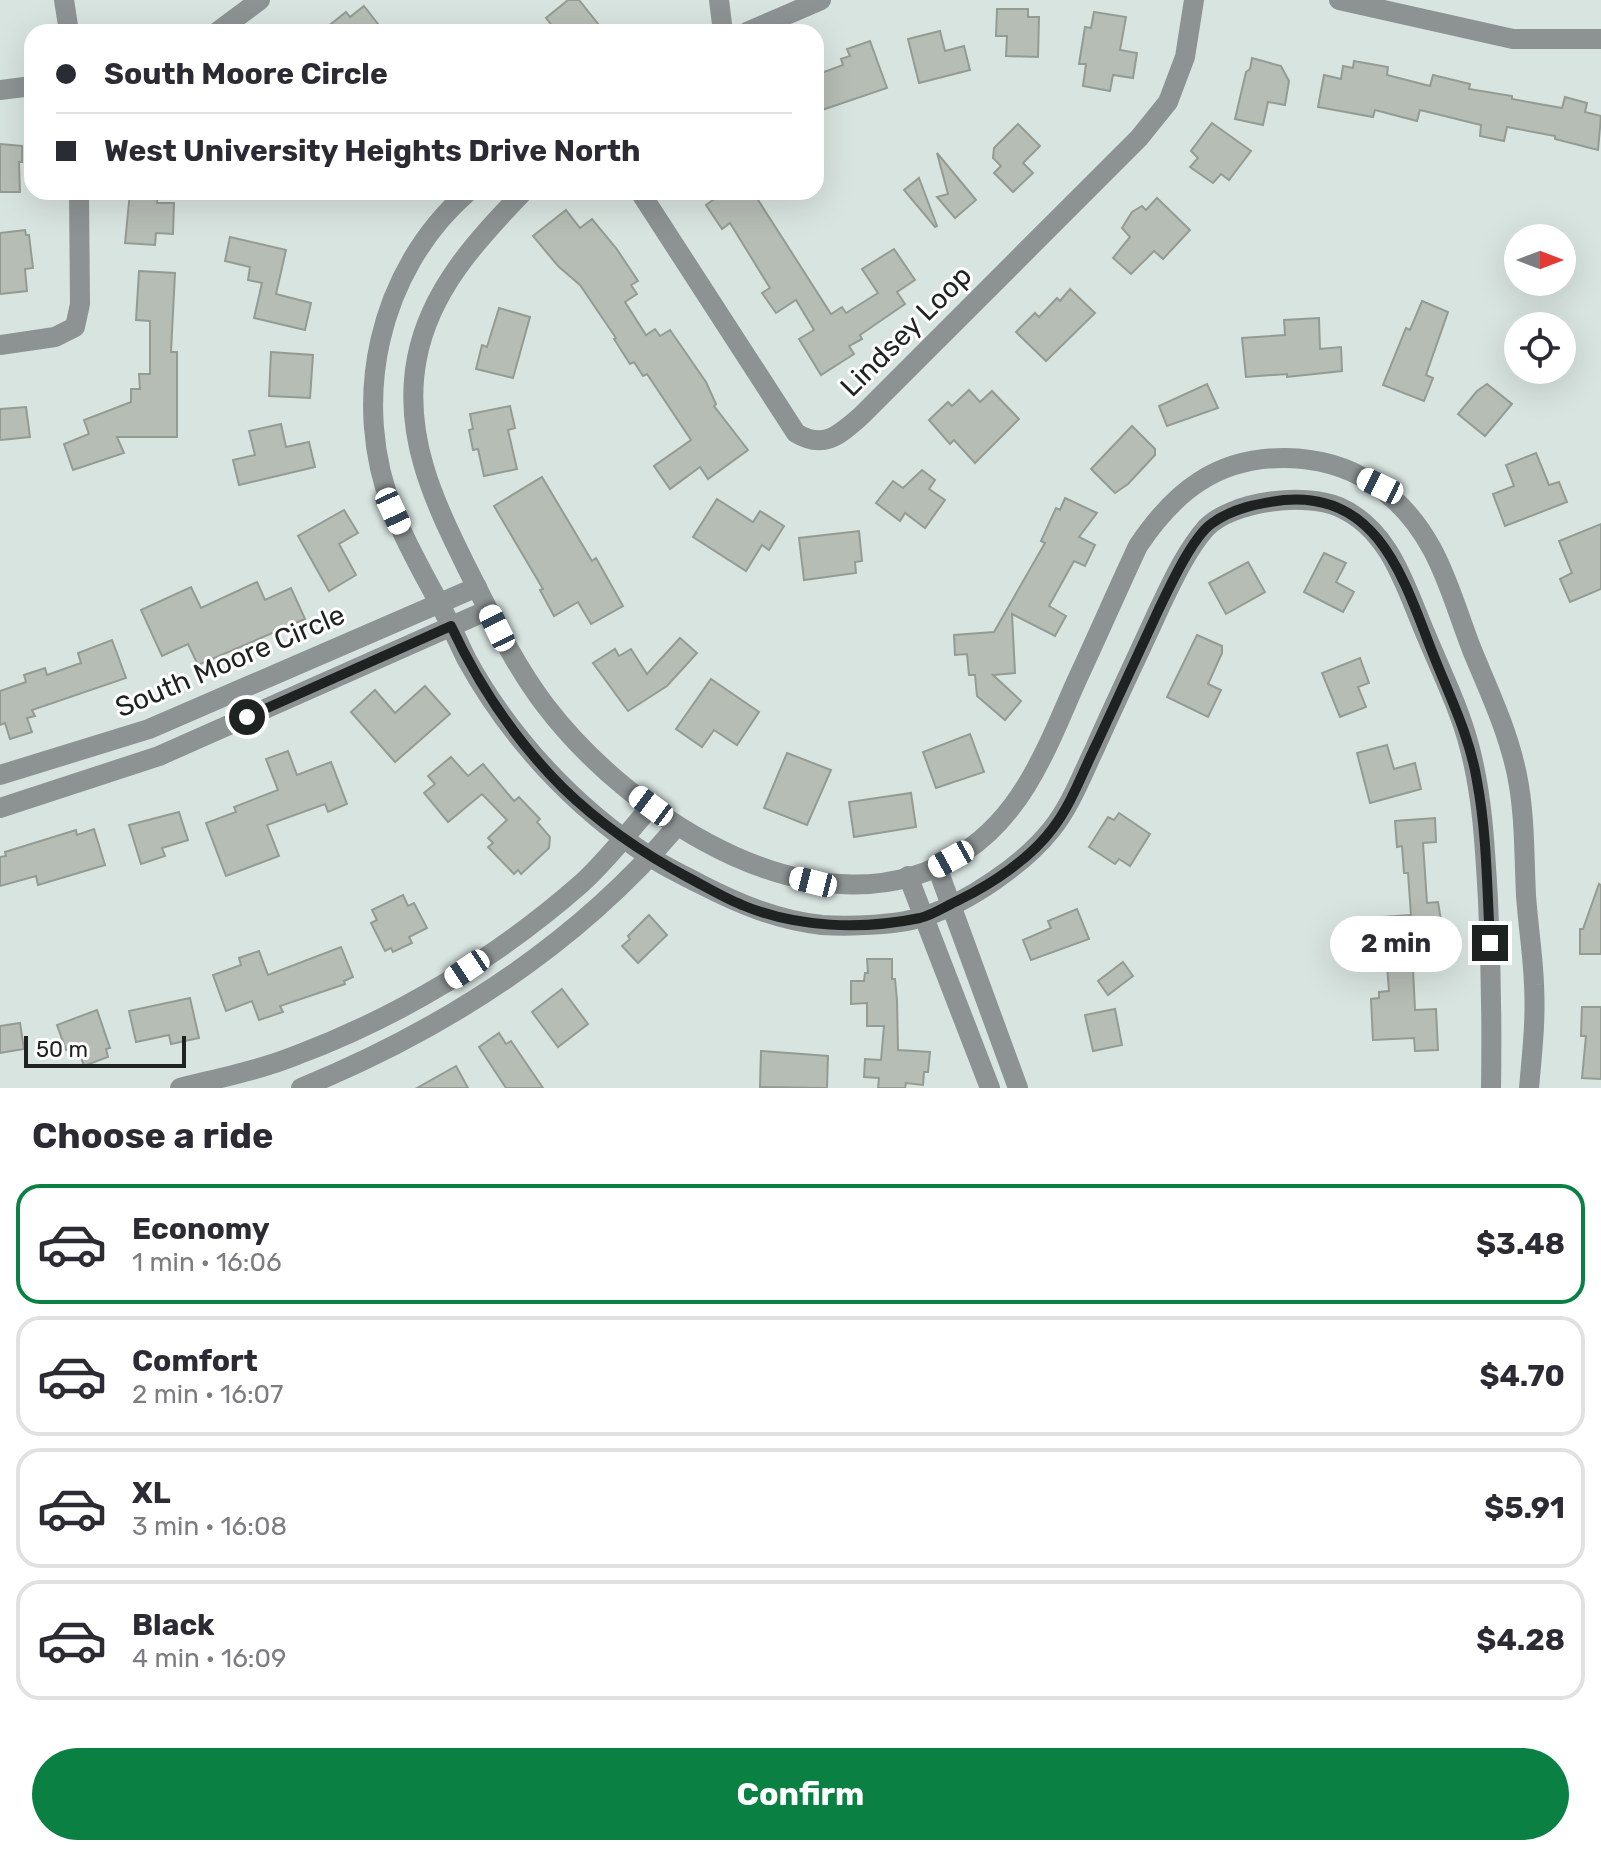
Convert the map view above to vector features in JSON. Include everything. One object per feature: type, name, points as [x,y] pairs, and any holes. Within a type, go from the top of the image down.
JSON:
[{"type":"street","points":[[64,0],[68,24]]},
{"type":"street","points":[[228,24],[260,0]]},
{"type":"street","points":[[719,0],[722,24]]},
{"type":"street","points":[[766,24],[821,0]]},
{"type":"street","name":"Lindsey Loop","points":[[645,200],[796,433],[808,441],[822,442],[842,432],[861,416],[1139,138],[1168,102],[1185,57],[1194,0]]},
{"type":"street","points":[[1339,0],[1513,39],[1601,39]]},
{"type":"street","points":[[0,90],[24,87]]},
{"type":"street","points":[[0,345],[55,337],[75,327],[80,289],[79,200]]},
{"type":"street","points":[[461,200],[424,239],[399,284],[384,325],[374,368],[373,418],[380,471],[393,511],[467,660],[493,702],[536,758],[566,790],[651,858],[741,905],[776,916],[825,925],[924,917],[975,893],[1027,855],[1053,828],[1078,783],[1175,576],[1208,526],[1231,513],[1263,503],[1296,499],[1336,505],[1356,517],[1386,545],[1405,582],[1468,741],[1482,815],[1492,997],[1491,1088]]},
{"type":"street","points":[[516,200],[462,259],[446,285],[418,354],[414,382],[415,432],[420,460],[439,510],[506,645],[544,705],[601,766],[689,835],[769,871],[813,882],[854,885],[908,876],[937,867],[965,851],[1006,816],[1035,774],[1138,546],[1160,513],[1190,485],[1210,475],[1256,461],[1308,458],[1344,468],[1380,486],[1415,524],[1432,549],[1511,747],[1518,778],[1534,986],[1534,1043],[1529,1088]]},
{"type":"street","points":[[1386,545],[1415,524]]},
{"type":"street","name":"South Moore Circle","points":[[0,775],[149,729],[477,587]]},
{"type":"street","name":"South Moore Circle","points":[[0,808],[159,756],[488,610]]},
{"type":"street","points":[[180,1088],[296,1056],[367,1025],[447,983],[508,941],[583,882],[651,806]]},
{"type":"street","points":[[301,1088],[430,1028],[485,995],[572,932],[651,858],[677,826]]},
{"type":"street","points":[[937,867],[1018,1088]]},
{"type":"street","points":[[908,876],[990,1088]]},
{"type":"building","points":[[568,0],[579,0],[598,24],[551,24],[546,18]]},
{"type":"building","points":[[364,6],[378,24],[331,24],[346,12],[350,17]]},
{"type":"building","points":[[997,9],[1028,9],[1028,17],[1039,17],[1038,57],[1006,56],[1007,36],[996,36]]},
{"type":"building","points":[[1094,12],[1126,17],[1120,50],[1137,53],[1133,78],[1113,75],[1110,91],[1083,86],[1086,64],[1079,64],[1085,27],[1091,28]]},
{"type":"building","points":[[940,31],[945,51],[964,46],[970,70],[919,83],[908,39]]},
{"type":"building","points":[[870,41],[887,88],[824,109],[824,72],[843,65],[841,59],[850,56],[847,49]]},
{"type":"building","points":[[1252,58],[1281,66],[1289,81],[1285,105],[1268,102],[1263,125],[1235,119]]},
{"type":"building","points":[[1354,61],[1388,67],[1387,75],[1430,86],[1433,75],[1470,84],[1469,89],[1512,96],[1512,99],[1562,108],[1565,97],[1587,103],[1585,112],[1601,116],[1598,150],[1555,139],[1555,136],[1507,127],[1504,141],[1480,136],[1481,125],[1420,110],[1417,121],[1375,110],[1373,117],[1318,107],[1324,75],[1341,79],[1343,66],[1353,68]]},
{"type":"building","points":[[1212,123],[1251,151],[1229,180],[1221,174],[1213,183],[1190,167],[1198,158],[1191,151]]},
{"type":"building","points":[[1018,124],[1040,146],[1023,163],[1033,173],[1013,192],[994,173],[1001,166],[993,158],[994,148]]},
{"type":"building","points":[[0,144],[22,146],[20,192],[0,192]]},
{"type":"building","points":[[937,153],[976,200],[955,218],[937,197],[948,194]]},
{"type":"building","points":[[919,178],[937,226],[935,227],[904,190]]},
{"type":"building","points":[[1157,198],[1190,230],[1163,259],[1154,251],[1131,274],[1113,258],[1130,237],[1122,228],[1132,212],[1142,206],[1146,210]]},
{"type":"building","points":[[129,200],[174,203],[173,234],[156,233],[155,245],[125,243]]},
{"type":"building","points":[[713,200],[758,200],[831,314],[842,307],[846,313],[878,293],[862,269],[894,249],[915,280],[897,292],[905,304],[860,335],[862,339],[849,346],[854,354],[821,375],[799,339],[814,330],[796,300],[776,313],[762,293],[770,288],[730,223],[722,229],[706,205]]},
{"type":"building","points":[[566,210],[580,228],[592,219],[616,248],[638,281],[631,285],[637,294],[625,302],[646,335],[655,329],[660,336],[670,330],[706,382],[716,404],[714,406],[748,450],[708,479],[700,467],[670,489],[654,466],[691,440],[647,374],[643,376],[634,362],[630,364],[580,285],[558,266],[533,236]]},
{"type":"building","points":[[25,230],[29,235],[33,268],[25,269],[27,291],[0,294],[0,233]]},
{"type":"building","points":[[230,237],[286,250],[276,294],[311,303],[305,330],[254,318],[262,283],[248,280],[250,267],[225,261]]},
{"type":"building","points":[[139,271],[175,273],[171,352],[177,352],[177,437],[117,437],[124,453],[73,470],[64,444],[89,434],[84,420],[131,402],[131,389],[140,389],[139,374],[150,374],[150,321],[136,320]]},
{"type":"building","points":[[1070,289],[1095,313],[1046,361],[1016,332],[1035,313],[1039,317],[1057,298],[1060,301]]},
{"type":"building","points":[[1422,301],[1448,312],[1426,375],[1433,378],[1424,401],[1383,385],[1406,328],[1410,330]]},
{"type":"building","points":[[499,308],[530,317],[513,378],[476,369],[482,345],[487,347]]},
{"type":"building","points":[[1319,318],[1320,349],[1341,347],[1342,371],[1287,377],[1287,374],[1246,377],[1242,338],[1285,335],[1284,320]]},
{"type":"building","points":[[271,352],[313,355],[310,398],[269,396]]},
{"type":"building","points":[[1207,384],[1218,408],[1167,426],[1159,406]]},
{"type":"building","points":[[1487,384],[1512,404],[1485,436],[1458,414]]},
{"type":"building","points":[[969,390],[980,402],[992,391],[1019,419],[975,463],[954,440],[950,444],[929,420],[948,402],[952,406]]},
{"type":"building","points":[[510,406],[515,428],[508,430],[517,469],[484,476],[478,449],[473,450],[470,414]]},
{"type":"building","points":[[26,407],[30,437],[0,440],[0,409]]},
{"type":"building","points":[[281,424],[286,447],[309,442],[315,467],[239,485],[233,460],[255,455],[249,431]]},
{"type":"building","points":[[1132,426],[1155,449],[1155,455],[1128,484],[1115,493],[1091,469]]},
{"type":"building","points":[[1536,453],[1549,485],[1559,482],[1567,502],[1505,526],[1493,494],[1514,486],[1506,465]]},
{"type":"building","points":[[922,470],[935,480],[929,489],[945,500],[925,528],[905,513],[900,521],[876,503],[893,481],[903,488]]},
{"type":"building","points":[[542,477],[592,561],[596,558],[623,606],[591,624],[578,602],[554,616],[540,590],[543,589],[494,506]]},
{"type":"building","points":[[1065,498],[1097,513],[1079,537],[1095,545],[1085,566],[1074,561],[1049,606],[1066,616],[1055,636],[1012,614],[1015,673],[993,675],[1021,701],[1005,720],[977,696],[975,675],[969,675],[967,654],[955,655],[954,635],[994,632],[1045,543],[1041,541],[1056,508],[1060,510]]},
{"type":"building","points":[[717,499],[753,522],[760,511],[784,526],[769,550],[762,545],[746,571],[693,537]]},
{"type":"building","points":[[344,510],[358,533],[339,544],[356,575],[329,591],[298,536]]},
{"type":"building","points":[[1601,524],[1601,589],[1570,602],[1560,579],[1572,573],[1559,541]]},
{"type":"building","points":[[859,531],[862,561],[855,562],[856,573],[804,580],[799,538]]},
{"type":"building","points":[[1324,553],[1346,563],[1336,582],[1354,592],[1343,612],[1304,592]]},
{"type":"building","points":[[1248,562],[1265,592],[1226,614],[1209,583]]},
{"type":"building","points":[[257,582],[265,600],[291,588],[305,619],[198,665],[188,644],[162,656],[141,610],[191,587],[201,608]]},
{"type":"building","points":[[1197,635],[1222,646],[1222,653],[1208,684],[1221,690],[1208,717],[1167,697]]},
{"type":"building","points":[[680,638],[697,653],[667,686],[628,711],[593,663],[615,649],[619,656],[631,649],[647,674]]},
{"type":"building","points":[[112,640],[126,678],[32,710],[35,716],[27,718],[32,732],[10,739],[5,723],[0,725],[0,691],[26,682],[24,675],[45,668],[47,675],[81,663],[78,653]]},
{"type":"building","points":[[1360,658],[1369,683],[1358,687],[1366,707],[1340,717],[1322,673]]},
{"type":"building","points":[[711,679],[759,712],[737,745],[714,730],[702,747],[676,729]]},
{"type":"building","points":[[425,686],[450,714],[395,762],[351,712],[375,690],[395,713]]},
{"type":"building","points":[[970,734],[984,772],[936,788],[923,752]]},
{"type":"building","points":[[1387,745],[1394,769],[1415,763],[1421,789],[1370,803],[1357,753]]},
{"type":"building","points":[[288,751],[297,775],[331,762],[347,804],[328,812],[325,804],[267,825],[279,856],[226,876],[206,823],[236,812],[234,807],[278,790],[266,759]]},
{"type":"building","points":[[787,753],[831,770],[807,825],[764,808]]},
{"type":"building","points":[[451,757],[468,776],[483,764],[514,801],[519,797],[540,819],[537,822],[550,837],[549,848],[521,874],[518,870],[514,874],[488,847],[493,843],[488,838],[507,820],[482,794],[448,822],[424,793],[435,784],[428,776]]},
{"type":"building","points":[[911,793],[916,827],[854,837],[849,802]]},
{"type":"building","points":[[179,812],[188,840],[162,848],[165,856],[141,864],[129,825]]},
{"type":"building","points":[[1119,813],[1150,834],[1130,866],[1119,859],[1115,864],[1089,847],[1108,817],[1114,820]]},
{"type":"building","points":[[1435,818],[1436,842],[1423,843],[1427,903],[1438,902],[1443,932],[1425,934],[1426,947],[1421,947],[1423,968],[1413,969],[1415,1010],[1436,1009],[1438,1050],[1415,1051],[1414,1038],[1373,1040],[1371,999],[1379,998],[1379,992],[1389,991],[1383,917],[1411,915],[1408,873],[1404,873],[1402,846],[1397,847],[1395,821]]},
{"type":"building","points":[[94,829],[105,865],[38,885],[36,876],[0,886],[0,857],[6,856],[5,852],[76,830],[77,835]]},
{"type":"building","points":[[1599,884],[1601,954],[1580,954],[1580,929],[1583,929]]},
{"type":"building","points":[[403,895],[408,906],[414,903],[427,928],[409,937],[412,943],[393,952],[391,948],[385,951],[371,923],[377,920],[372,910]]},
{"type":"building","points":[[1077,909],[1089,939],[1031,960],[1023,940],[1051,928],[1048,921]]},
{"type":"building","points":[[649,915],[667,935],[638,963],[622,946]]},
{"type":"building","points":[[341,947],[353,977],[344,981],[345,984],[280,1006],[283,1012],[259,1020],[252,1001],[226,1011],[213,975],[241,965],[239,958],[259,951],[268,975]]},
{"type":"building","points":[[867,959],[892,959],[898,1050],[930,1052],[923,1085],[906,1083],[905,1088],[878,1088],[879,1078],[864,1077],[865,1059],[881,1060],[884,1026],[867,1026],[867,1003],[851,1004],[851,981],[864,981],[865,973],[868,973]]},
{"type":"building","points":[[1123,962],[1133,976],[1108,995],[1098,981]]},
{"type":"building","points":[[562,989],[588,1024],[558,1047],[532,1012]]},
{"type":"building","points":[[190,998],[199,1038],[171,1044],[169,1035],[136,1042],[129,1011]]},
{"type":"building","points":[[1582,1007],[1601,1007],[1601,1079],[1582,1078],[1586,1036],[1581,1036]]},
{"type":"building","points":[[1115,1009],[1122,1045],[1093,1051],[1085,1015]]},
{"type":"building","points":[[97,1010],[110,1048],[106,1049],[108,1057],[84,1066],[77,1046],[66,1050],[57,1025]]},
{"type":"building","points":[[20,1023],[24,1049],[0,1053],[0,1026]]},
{"type":"building","points":[[499,1033],[506,1044],[511,1041],[543,1088],[506,1088],[479,1047]]},
{"type":"building","points":[[761,1051],[828,1056],[827,1088],[760,1087]]},
{"type":"building","points":[[456,1066],[468,1088],[417,1088]]},
{"type":"route","points":[[247,717],[451,626],[467,660],[493,702],[536,758],[566,790],[651,858],[741,905],[776,916],[825,925],[924,917],[975,893],[1027,855],[1053,828],[1078,783],[1175,576],[1208,526],[1231,513],[1263,503],[1296,499],[1336,505],[1356,517],[1386,545],[1405,582],[1468,741],[1482,815],[1490,943]]}]
